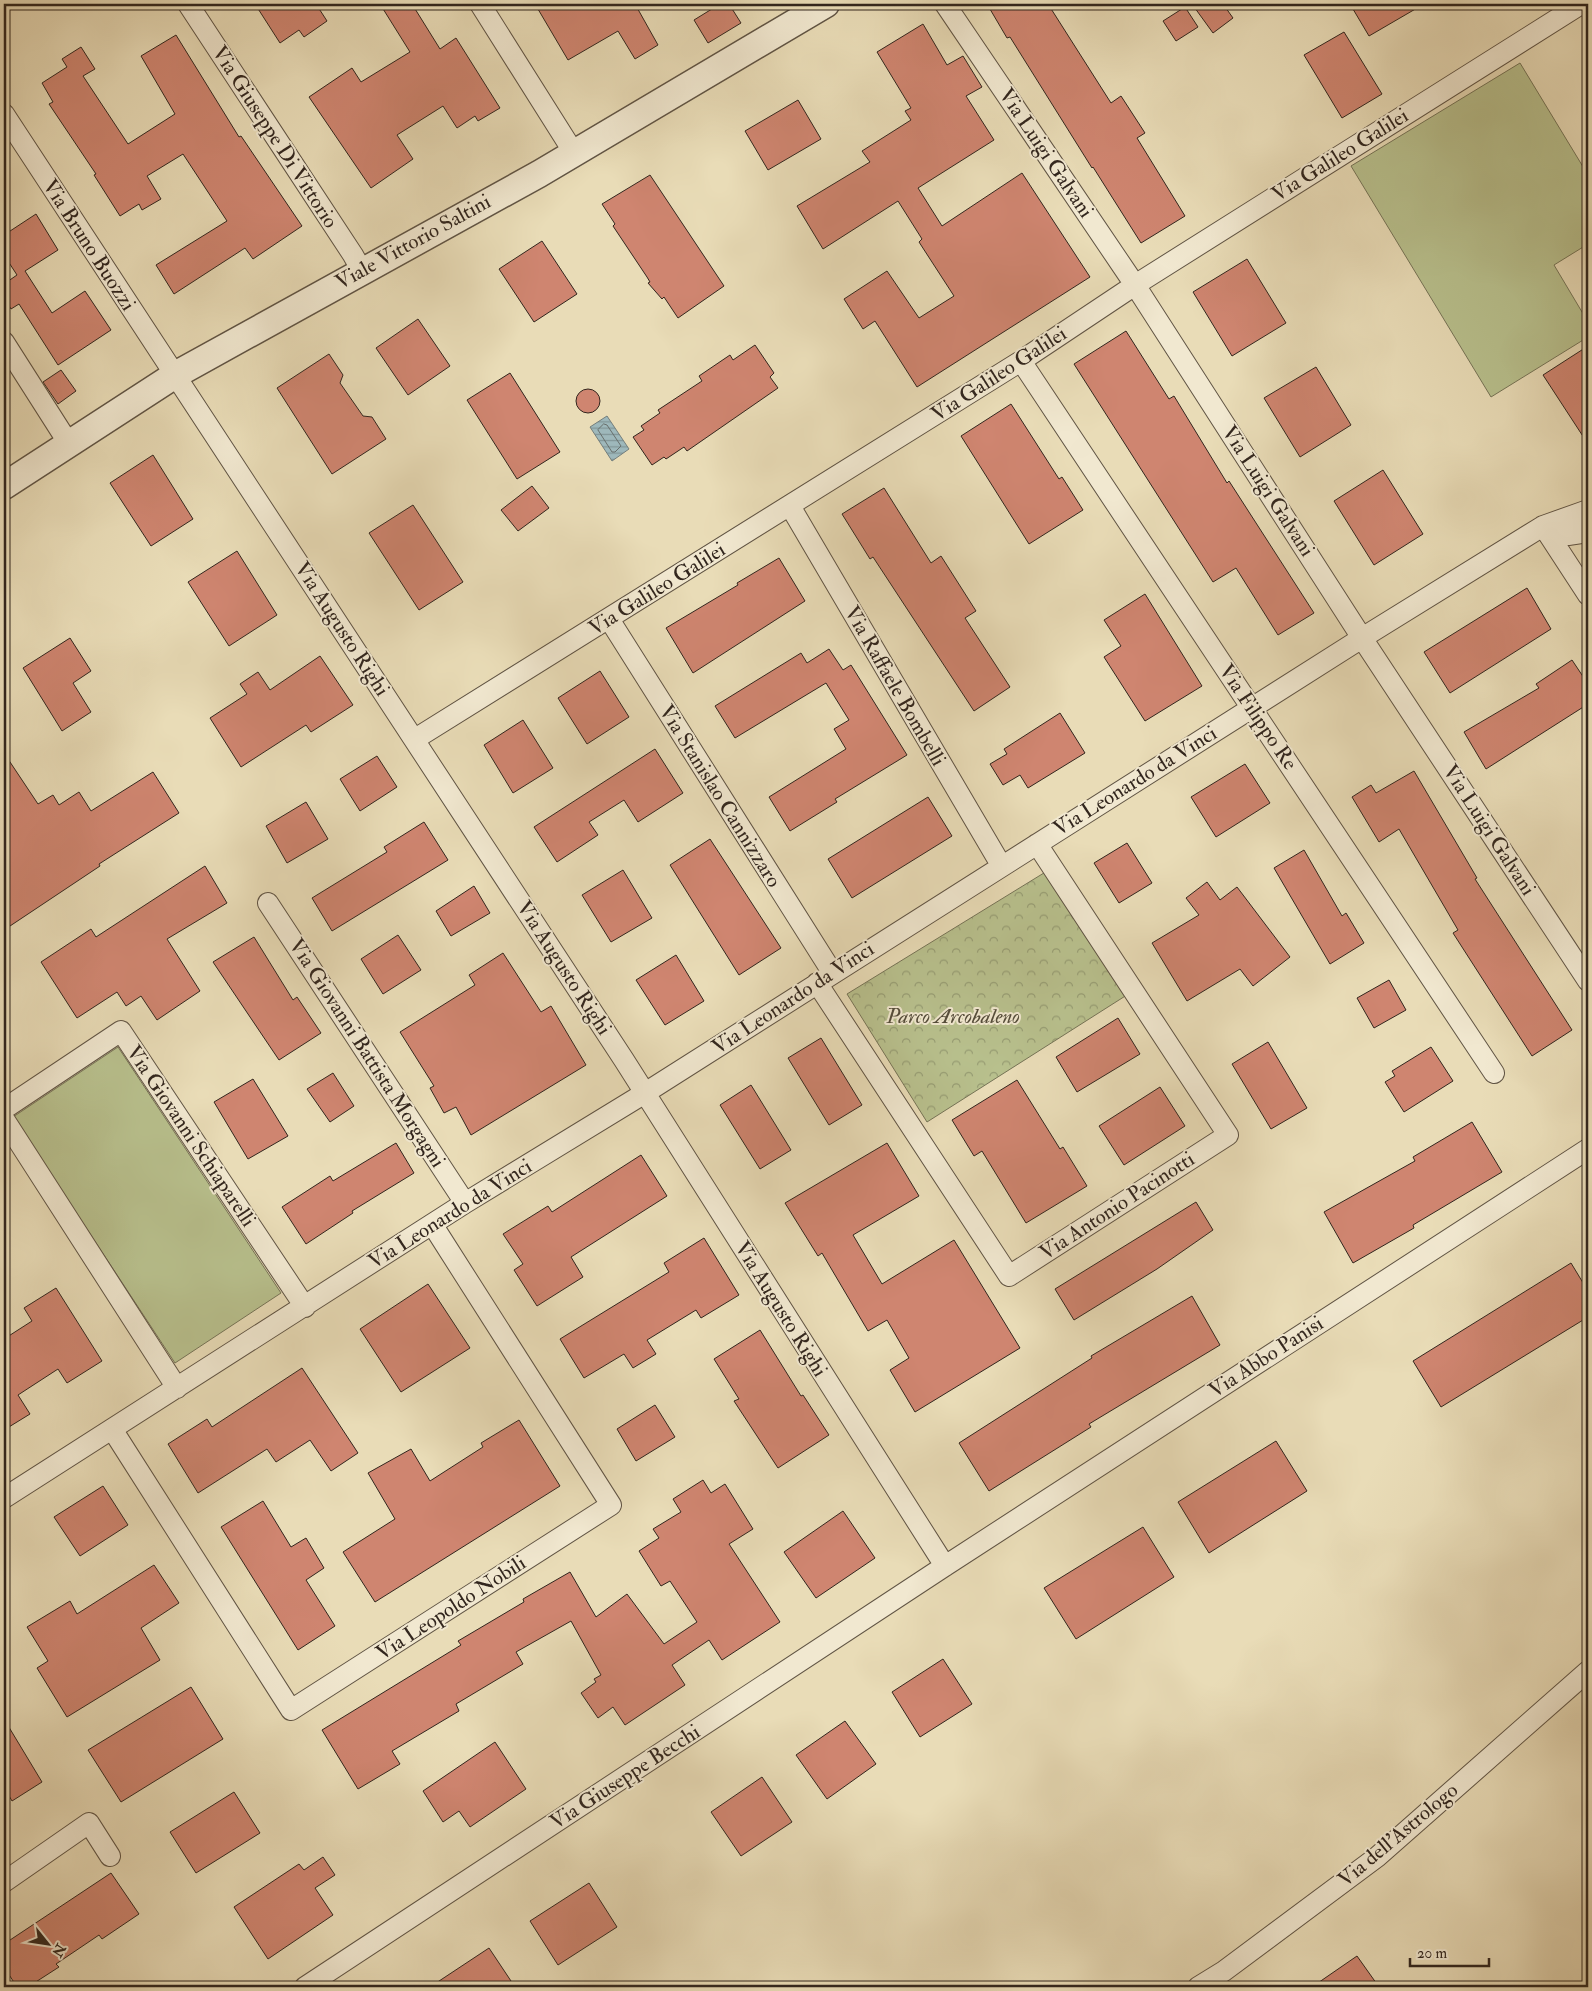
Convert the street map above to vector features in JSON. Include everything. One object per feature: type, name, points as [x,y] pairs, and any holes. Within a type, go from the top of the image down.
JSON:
[{"type":"street","name":"Via Giuseppe Di Vittorio","points":[[188,4],[362,271]]},
{"type":"street","points":[[480,4],[574,153]]},
{"type":"street","name":"Viale Vittorio Saltini","points":[[4,486],[175,375],[574,153],[826,4]]},
{"type":"street","name":"Via Luigi Galvani","points":[[945,4],[1135,285],[1362,638],[1588,981]]},
{"type":"street","name":"Via Galileo Galilei","points":[[415,740],[1021,361],[1135,285],[1581,4]]},
{"type":"street","name":"Via Bruno Buozzi","points":[[4,114],[175,375]]},
{"type":"street","points":[[4,342],[69,444]]},
{"type":"street","name":"Via Filippo Re","points":[[1021,361],[1494,1073]]},
{"type":"street","name":"Via Augusto Righi","points":[[175,375],[644,1093],[945,1566]]},
{"type":"street","name":"Via Raffaele Bombelli","points":[[790,506],[1001,865]]},
{"type":"street","name":"Via Leonardo da Vinci","points":[[4,1498],[432,1224],[644,1093],[824,977],[1362,638],[1543,526],[1588,510]]},
{"type":"street","points":[[1543,526],[1568,535],[1588,532]]},
{"type":"street","points":[[1543,526],[1588,595]]},
{"type":"street","name":"Via Stanislao Cannizzaro","points":[[609,619],[824,977]]},
{"type":"street","name":"Via Antonio Pacinotti","points":[[824,977],[1009,1276],[1228,1135],[1037,844]]},
{"type":"street","name":"Via Giovanni Battista Morgagni","points":[[268,903],[465,1204]]},
{"type":"street","name":"Via Giovanni Schiaparelli","points":[[4,1109],[121,1031],[305,1307]]},
{"type":"street","points":[[4,1120],[177,1388]]},
{"type":"street","name":"Via Abbo Panisi","points":[[945,1566],[1588,1149]]},
{"type":"street","name":"Via Leopoldo Nobili","points":[[112,1429],[291,1710],[611,1505],[432,1224]]},
{"type":"street","name":"Via Giuseppe Becchi","points":[[305,1987],[945,1566]]},
{"type":"street","name":"Via dell'Astrologo","points":[[1198,1987],[1224,1971],[1377,1857],[1588,1671]]},
{"type":"street","points":[[4,1882],[89,1823],[110,1856]]},
{"type":"green space","points":[[1520,63],[1588,175],[1588,244],[1554,265],[1588,322],[1588,337],[1491,397],[1351,166]]},
{"type":"green space","name":"Parco Arcobaleno","points":[[1052,868],[1130,993],[927,1122],[847,994]]},
{"type":"green space","points":[[118,1047],[281,1293],[175,1363],[13,1117]]},
{"type":"water","points":[[607,416],[629,449],[612,461],[590,427]]},
{"type":"building","points":[[255,4],[316,4],[327,21],[304,37],[299,30],[280,43]]},
{"type":"building","points":[[380,4],[412,4],[440,49],[456,38],[500,108],[478,121],[475,116],[457,128],[443,106],[397,135],[413,159],[371,188],[309,97],[352,68],[361,82],[410,52]]},
{"type":"building","points":[[535,4],[635,4],[658,45],[635,59],[618,31],[568,60]]},
{"type":"building","points":[[720,4],[729,4],[741,23],[708,43],[694,20]]},
{"type":"building","points":[[987,4],[1048,4],[1111,103],[1121,96],[1145,133],[1137,138],[1185,216],[1141,243],[1010,37],[1007,38]]},
{"type":"building","points":[[1192,4],[1223,4],[1233,18],[1213,33]]},
{"type":"building","points":[[1350,4],[1424,4],[1369,36]]},
{"type":"building","points":[[1185,7],[1198,27],[1176,41],[1163,21]]},
{"type":"building","points":[[923,24],[947,65],[963,56],[982,87],[966,96],[994,140],[918,188],[942,226],[1022,173],[1090,277],[917,387],[875,321],[863,329],[844,299],[887,271],[919,318],[954,296],[919,242],[922,239],[898,201],[823,249],[797,206],[870,162],[862,151],[911,120],[905,111],[911,108],[877,52]]},
{"type":"building","points":[[1344,32],[1382,94],[1342,118],[1304,55]]},
{"type":"building","points":[[176,35],[239,137],[241,136],[302,226],[253,259],[245,248],[174,294],[156,265],[227,221],[183,154],[147,176],[161,199],[142,210],[139,204],[120,216],[94,175],[96,174],[49,104],[53,102],[42,83],[67,67],[62,59],[81,47],[95,69],[83,76],[128,144],[175,114],[141,56]]},
{"type":"building","points":[[798,100],[821,139],[768,170],[745,131]]},
{"type":"building","points":[[650,175],[724,286],[678,318],[664,297],[662,299],[648,283],[650,282],[613,226],[615,224],[602,204]]},
{"type":"building","points":[[36,214],[58,250],[25,271],[52,313],[85,291],[111,330],[58,365],[19,304],[11,309],[4,297],[4,284],[17,275],[4,255],[4,235]]},
{"type":"building","points":[[542,241],[577,294],[534,322],[499,269]]},
{"type":"building","points":[[1247,259],[1286,323],[1232,356],[1193,292]]},
{"type":"building","points":[[418,319],[450,366],[408,395],[376,348]]},
{"type":"building","points":[[1126,331],[1169,399],[1174,396],[1227,483],[1229,481],[1314,613],[1278,635],[1236,568],[1213,582],[1074,364]]},
{"type":"building","points":[[755,345],[774,373],[770,377],[778,388],[687,451],[684,447],[666,459],[664,457],[652,465],[633,437],[644,430],[641,426],[660,413],[658,410],[702,381],[699,376],[730,355],[733,360]]},
{"type":"building","points":[[1588,346],[1588,444],[1543,375]]},
{"type":"building","points":[[329,354],[343,375],[340,383],[363,416],[372,417],[386,439],[332,474],[277,388]]},
{"type":"building","points":[[1316,367],[1351,425],[1300,457],[1264,398]]},
{"type":"building","points":[[61,370],[76,391],[58,404],[43,382]]},
{"type":"building","points":[[510,373],[560,452],[517,479],[467,400]]},
{"type":"building","points":[[588,389],[597,392],[600,401],[597,410],[588,413],[579,410],[576,401],[579,392]]},
{"type":"building","points":[[1011,404],[1059,479],[1062,477],[1083,510],[1029,544],[961,436]]},
{"type":"building","points":[[153,455],[193,519],[151,546],[110,483]]},
{"type":"building","points":[[1383,470],[1423,534],[1374,565],[1334,501]]},
{"type":"building","points":[[532,486],[549,508],[518,531],[501,510]]},
{"type":"building","points":[[884,488],[931,563],[941,556],[976,611],[965,618],[1010,687],[974,711],[873,557],[870,559],[842,514]]},
{"type":"building","points":[[413,505],[463,582],[419,610],[369,533]]},
{"type":"building","points":[[237,551],[277,615],[229,646],[188,582]]},
{"type":"building","points":[[779,558],[805,601],[693,673],[666,628]]},
{"type":"building","points":[[1527,588],[1551,629],[1450,693],[1424,652]]},
{"type":"building","points":[[1145,594],[1202,686],[1145,721],[1104,657],[1121,646],[1104,620]]},
{"type":"building","points":[[70,638],[91,671],[73,683],[91,712],[62,731],[23,668]]},
{"type":"building","points":[[829,649],[843,670],[851,665],[907,755],[835,799],[837,802],[790,831],[769,797],[846,749],[834,729],[849,720],[826,683],[735,738],[715,706],[801,653],[807,663]]},
{"type":"building","points":[[320,656],[353,705],[311,732],[306,725],[241,767],[210,718],[247,694],[240,684],[258,672],[270,690]]},
{"type":"building","points":[[1572,660],[1588,684],[1588,704],[1486,769],[1464,732],[1539,688],[1536,684]]},
{"type":"building","points":[[600,671],[629,717],[587,744],[558,698]]},
{"type":"building","points":[[1060,713],[1085,753],[1028,788],[1020,775],[1003,785],[990,764],[1007,754],[1004,749]]},
{"type":"building","points":[[523,720],[553,768],[513,793],[484,745]]},
{"type":"building","points":[[655,749],[683,793],[638,822],[624,800],[589,822],[598,835],[557,862],[534,827]]},
{"type":"building","points":[[4,753],[38,804],[53,795],[59,805],[79,792],[91,811],[153,772],[179,813],[99,864],[100,866],[4,930]]},
{"type":"building","points":[[377,756],[397,787],[360,811],[340,779]]},
{"type":"building","points":[[1245,764],[1270,803],[1216,837],[1191,797]]},
{"type":"building","points":[[1414,771],[1477,878],[1475,879],[1572,1030],[1532,1056],[1453,933],[1458,930],[1399,829],[1379,842],[1352,797],[1371,785],[1376,793]]},
{"type":"building","points":[[928,797],[952,836],[852,898],[828,859]]},
{"type":"building","points":[[306,802],[328,839],[287,863],[266,826]]},
{"type":"building","points":[[424,822],[448,860],[332,931],[312,898],[387,852],[384,847]]},
{"type":"building","points":[[710,839],[781,948],[739,975],[670,865]]},
{"type":"building","points":[[1127,843],[1152,883],[1119,903],[1094,863]]},
{"type":"building","points":[[1304,850],[1342,916],[1346,913],[1364,943],[1330,964],[1274,868]]},
{"type":"building","points":[[205,866],[227,903],[167,939],[200,991],[157,1020],[141,996],[126,1006],[117,992],[77,1018],[41,962],[91,929],[96,937]]},
{"type":"building","points":[[623,870],[652,918],[611,942],[582,895]]},
{"type":"building","points":[[1207,882],[1220,900],[1237,887],[1290,957],[1253,986],[1240,969],[1187,1001],[1152,943],[1199,915],[1186,898]]},
{"type":"building","points":[[474,886],[490,913],[451,936],[436,911]]},
{"type":"building","points":[[398,935],[421,970],[383,994],[361,959]]},
{"type":"building","points":[[254,937],[293,1000],[297,997],[321,1033],[279,1060],[213,962]]},
{"type":"building","points":[[503,953],[541,1012],[551,1006],[586,1065],[471,1135],[456,1107],[444,1113],[430,1088],[434,1086],[400,1032],[475,985],[469,975]]},
{"type":"building","points":[[676,955],[704,1001],[665,1025],[636,980]]},
{"type":"building","points":[[1389,980],[1406,1010],[1374,1028],[1357,998]]},
{"type":"building","points":[[1118,1018],[1140,1054],[1077,1092],[1056,1057]]},
{"type":"building","points":[[821,1038],[862,1105],[829,1125],[788,1058]]},
{"type":"building","points":[[1268,1042],[1307,1108],[1271,1129],[1232,1064]]},
{"type":"building","points":[[1431,1047],[1453,1081],[1404,1112],[1385,1082],[1395,1076],[1392,1071]]},
{"type":"building","points":[[333,1073],[354,1106],[330,1122],[307,1089]]},
{"type":"building","points":[[253,1079],[288,1136],[248,1159],[214,1102]]},
{"type":"building","points":[[1017,1080],[1060,1149],[1063,1147],[1087,1186],[1026,1223],[982,1151],[974,1156],[952,1120]]},
{"type":"building","points":[[751,1085],[791,1150],[760,1169],[720,1105]]},
{"type":"building","points":[[1160,1087],[1185,1126],[1124,1165],[1099,1126]]},
{"type":"building","points":[[1472,1122],[1502,1172],[1413,1225],[1414,1228],[1353,1263],[1324,1212],[1415,1161],[1413,1157]]},
{"type":"building","points":[[396,1143],[414,1173],[352,1211],[353,1213],[306,1244],[282,1207],[330,1176],[333,1181]]},
{"type":"building","points":[[887,1143],[919,1196],[853,1235],[882,1284],[954,1240],[1020,1348],[915,1412],[890,1370],[909,1358],[887,1320],[868,1331],[822,1253],[818,1256],[785,1203]]},
{"type":"building","points":[[641,1155],[667,1196],[571,1257],[583,1277],[537,1306],[514,1270],[523,1264],[503,1234],[548,1206],[552,1212]]},
{"type":"building","points":[[1196,1202],[1213,1230],[1157,1269],[1074,1320],[1055,1289]]},
{"type":"building","points":[[704,1238],[739,1295],[701,1318],[696,1310],[647,1340],[656,1354],[633,1368],[624,1354],[584,1378],[560,1339],[669,1272],[664,1263]]},
{"type":"building","points":[[1571,1263],[1588,1291],[1588,1317],[1441,1407],[1413,1361]]},
{"type":"building","points":[[428,1284],[470,1348],[401,1392],[360,1329]]},
{"type":"building","points":[[56,1288],[102,1361],[67,1383],[58,1369],[18,1395],[30,1414],[4,1430],[4,1339],[32,1321],[24,1308]]},
{"type":"building","points":[[1192,1296],[1220,1345],[1089,1424],[1091,1427],[989,1491],[959,1443],[1092,1358],[1091,1356]]},
{"type":"building","points":[[760,1330],[801,1396],[803,1395],[829,1435],[778,1468],[734,1401],[739,1399],[714,1359]]},
{"type":"building","points":[[302,1368],[358,1453],[331,1471],[310,1440],[276,1462],[267,1449],[198,1493],[168,1444],[207,1419],[212,1427]]},
{"type":"building","points":[[655,1405],[675,1437],[636,1461],[617,1429]]},
{"type":"building","points":[[519,1420],[560,1486],[375,1602],[343,1552],[395,1519],[368,1473],[411,1449],[430,1481],[483,1447],[481,1443]]},
{"type":"building","points":[[1276,1441],[1307,1491],[1209,1553],[1178,1502]]},
{"type":"building","points":[[703,1480],[711,1493],[725,1484],[753,1529],[729,1544],[780,1622],[722,1660],[709,1640],[672,1665],[685,1685],[625,1725],[613,1707],[598,1718],[581,1693],[596,1682],[594,1679],[601,1675],[571,1621],[516,1652],[523,1664],[456,1704],[459,1711],[392,1751],[400,1764],[358,1789],[322,1730],[461,1645],[458,1641],[524,1602],[523,1599],[570,1572],[596,1617],[627,1594],[664,1644],[697,1622],[670,1581],[661,1586],[639,1551],[659,1538],[653,1529],[681,1512],[673,1499]]},
{"type":"building","points":[[103,1486],[128,1525],[80,1556],[54,1517]]},
{"type":"building","points":[[263,1501],[291,1547],[306,1538],[324,1568],[306,1580],[335,1626],[298,1650],[221,1527]]},
{"type":"building","points":[[843,1511],[875,1558],[816,1598],[784,1552]]},
{"type":"building","points":[[1143,1527],[1174,1577],[1076,1639],[1044,1588]]},
{"type":"building","points":[[154,1565],[179,1603],[141,1628],[160,1660],[67,1717],[37,1668],[48,1661],[27,1627],[70,1601],[77,1614]]},
{"type":"building","points":[[943,1659],[972,1704],[920,1737],[892,1692]]},
{"type":"building","points":[[191,1687],[223,1739],[121,1802],[88,1750]]},
{"type":"building","points":[[4,1719],[42,1782],[12,1801],[4,1787]]},
{"type":"building","points":[[845,1721],[876,1764],[827,1799],[796,1755]]},
{"type":"building","points":[[495,1742],[526,1789],[470,1827],[459,1811],[443,1822],[423,1791]]},
{"type":"building","points":[[762,1777],[792,1822],[741,1856],[711,1812]]},
{"type":"building","points":[[234,1792],[260,1833],[196,1873],[170,1832]]},
{"type":"building","points":[[323,1857],[335,1875],[315,1888],[333,1915],[268,1959],[234,1907],[299,1864],[304,1870]]},
{"type":"building","points":[[111,1873],[139,1914],[102,1939],[99,1935],[56,1964],[59,1967],[28,1987],[17,1987],[4,1967],[4,1944]]},
{"type":"building","points":[[589,1883],[617,1927],[558,1965],[530,1921]]},
{"type":"building","points":[[489,1948],[515,1987],[430,1987]]},
{"type":"building","points":[[1357,1956],[1379,1987],[1312,1987]]}]
